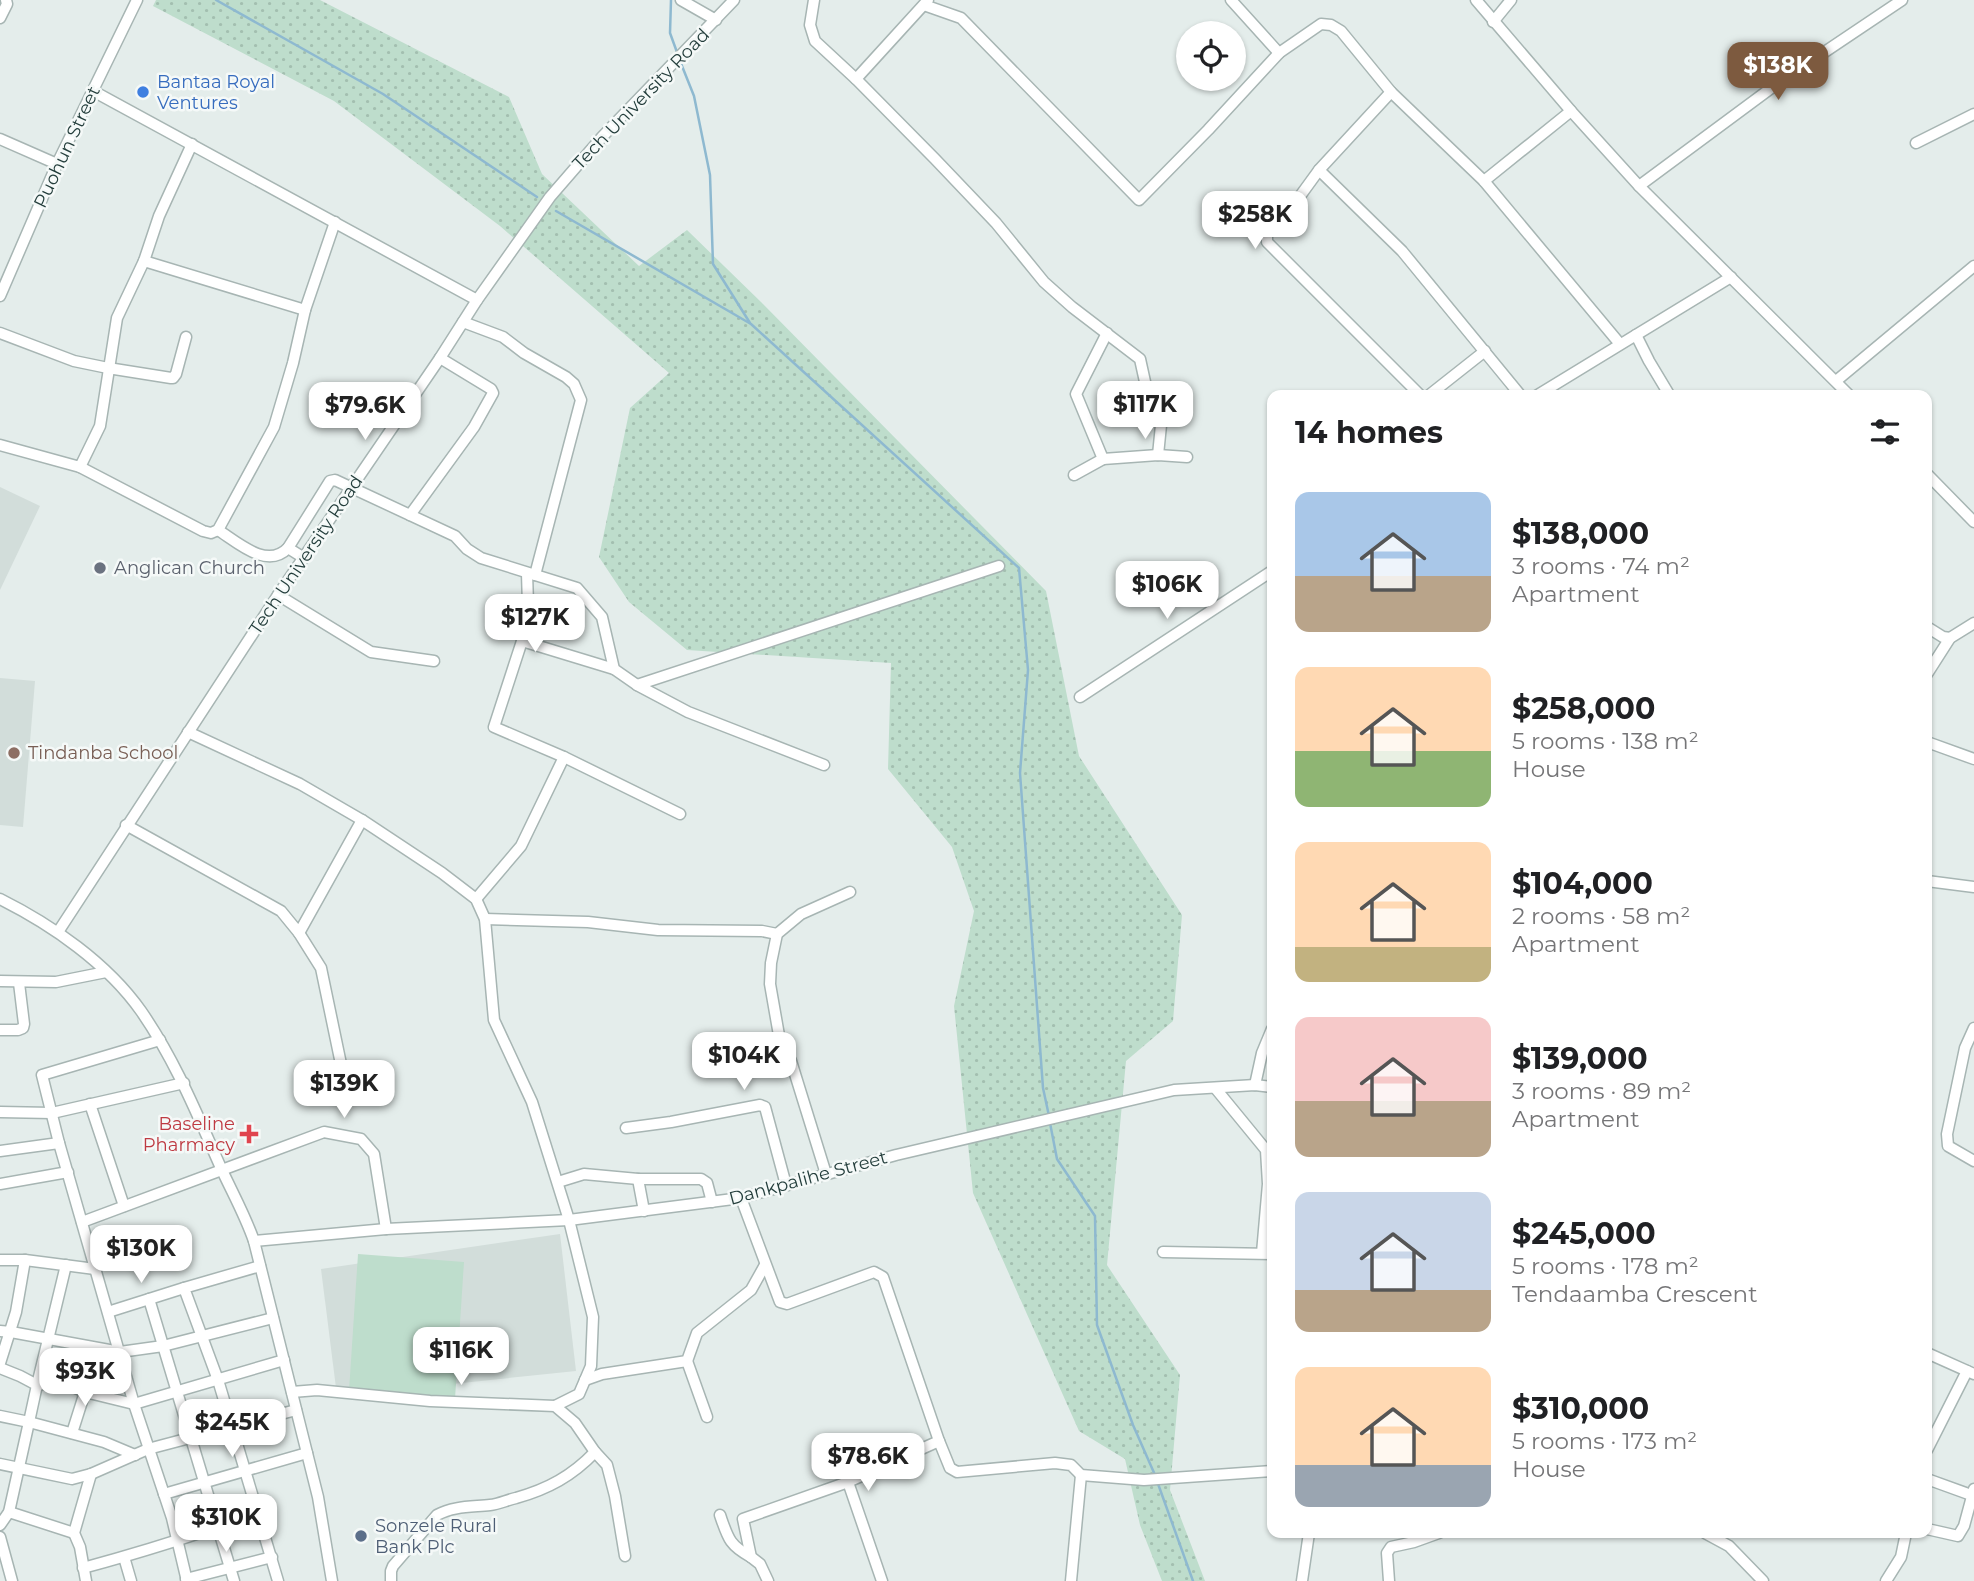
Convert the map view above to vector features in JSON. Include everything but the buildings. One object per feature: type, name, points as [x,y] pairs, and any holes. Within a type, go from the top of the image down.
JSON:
[{"type":"street","points":[[0,18],[7,4],[6,0]]},
{"type":"street","name":"Puohun Street","points":[[0,296],[57,164],[137,0]]},
{"type":"street","points":[[681,0],[716,20]]},
{"type":"street","name":"Tech University Road","points":[[58,932],[278,595],[477,300],[550,197],[602,136],[734,0]]},
{"type":"street","points":[[814,0],[810,25],[815,41],[856,79],[996,223],[1044,282],[1140,359],[1149,400],[1161,425],[1158,455]]},
{"type":"street","points":[[1231,0],[1279,53]]},
{"type":"street","points":[[1476,0],[1639,186],[1844,390]]},
{"type":"street","points":[[1493,22],[1511,0]]},
{"type":"street","points":[[1639,186],[1774,86],[1902,0]]},
{"type":"street","points":[[856,79],[926,2],[961,18],[1139,200],[1279,53],[1321,24],[1331,25],[1341,31],[1391,92],[1484,181],[1620,344]]},
{"type":"street","points":[[93,91],[477,300]]},
{"type":"street","points":[[1391,92],[1319,170],[1279,225],[1268,233],[1267,242],[1415,390]]},
{"type":"street","points":[[1484,181],[1571,111]]},
{"type":"street","points":[[1916,143],[1974,114]]},
{"type":"street","points":[[0,139],[57,164]]},
{"type":"street","points":[[80,467],[100,426],[117,318],[144,261],[159,216],[191,144]]},
{"type":"street","points":[[1319,170],[1402,251],[1516,390]]},
{"type":"street","points":[[0,445],[80,467],[203,531],[211,533],[218,530],[274,427],[293,363],[304,310],[335,222]]},
{"type":"street","points":[[144,261],[304,310]]},
{"type":"street","points":[[1836,381],[1974,266]]},
{"type":"street","points":[[1546,390],[1731,277]]},
{"type":"street","points":[[463,322],[503,337],[524,353],[566,377],[574,384],[581,400],[531,574],[522,641],[494,727],[564,757],[680,814]]},
{"type":"street","points":[[0,333],[74,360],[173,378],[186,337]]},
{"type":"street","points":[[1102,459],[1076,394],[1107,333]]},
{"type":"street","points":[[1636,335],[1666,390]]},
{"type":"street","points":[[1436,390],[1485,351]]},
{"type":"street","points":[[410,515],[474,427],[493,393],[491,389],[440,358]]},
{"type":"street","points":[[1074,475],[1102,459],[1158,455],[1187,457]]},
{"type":"street","points":[[1932,479],[1974,522]]},
{"type":"street","points":[[218,530],[266,558],[282,555],[330,481],[335,480],[454,537],[481,558],[577,588],[602,617],[614,669]]},
{"type":"street","points":[[288,548],[304,558]]},
{"type":"street","points":[[637,685],[999,566]]},
{"type":"street","points":[[1080,697],[1267,574]]},
{"type":"street","points":[[278,595],[370,652],[434,661]]},
{"type":"street","points":[[1932,666],[1950,638],[1974,624]]},
{"type":"street","points":[[1932,630],[1950,638]]},
{"type":"street","points":[[522,641],[614,669],[637,685],[688,712],[824,765]]},
{"type":"street","points":[[188,732],[300,784],[362,820],[476,899],[485,919],[494,1020],[532,1102],[569,1220],[593,1317],[591,1366],[579,1394],[555,1406],[430,1401],[317,1390],[292,1392]]},
{"type":"street","points":[[1932,744],[1974,759]]},
{"type":"street","points":[[476,899],[521,846],[564,757]]},
{"type":"street","points":[[299,933],[362,820]]},
{"type":"street","points":[[126,825],[281,911],[321,968],[341,1065]]},
{"type":"street","points":[[1932,882],[1974,887]]},
{"type":"street","points":[[826,1174],[791,1061],[780,1041],[770,984],[771,963],[777,934],[802,914],[850,892]]},
{"type":"street","points":[[0,899],[58,932],[106,972],[140,1010],[184,1083],[254,1241],[323,1522],[332,1581]]},
{"type":"street","points":[[485,919],[588,922],[658,930],[762,931],[777,934]]},
{"type":"street","points":[[0,981],[69,981],[106,972]]},
{"type":"street","points":[[0,1030],[23,1028],[19,983]]},
{"type":"street","points":[[1974,1028],[1965,1048],[1947,1134],[1948,1146],[1974,1161]]},
{"type":"street","points":[[160,1040],[42,1075],[95,1269],[134,1404],[164,1494],[187,1580],[272,1557]]},
{"type":"street","points":[[1255,1085],[1267,1041]]},
{"type":"street","points":[[0,1112],[52,1113],[184,1083]]},
{"type":"street","name":"Dankpalihe Street","points":[[254,1241],[386,1229],[569,1220],[741,1198],[950,1142],[1174,1090],[1267,1086]]},
{"type":"street","points":[[1216,1089],[1266,1150],[1267,1167]]},
{"type":"street","points":[[90,1104],[124,1206]]},
{"type":"street","points":[[626,1128],[760,1105],[765,1107],[786,1185]]},
{"type":"street","points":[[82,1222],[324,1132],[361,1139],[374,1154],[386,1229]]},
{"type":"street","points":[[0,1151],[59,1143]]},
{"type":"street","points":[[0,1184],[68,1172]]},
{"type":"street","points":[[558,1182],[584,1174],[638,1179],[701,1180],[707,1183],[712,1202]]},
{"type":"street","points":[[638,1179],[644,1210]]},
{"type":"street","points":[[741,1198],[780,1302],[786,1304],[874,1272],[883,1277],[939,1441],[950,1468],[957,1472],[1055,1463],[1071,1465],[1081,1475],[1144,1480],[1267,1471]]},
{"type":"street","points":[[1163,1252],[1267,1253]]},
{"type":"street","points":[[0,1260],[25,1259],[95,1269]]},
{"type":"street","points":[[25,1259],[0,1366],[37,1385],[56,1382],[134,1404],[284,1360]]},
{"type":"street","points":[[0,1525],[9,1512],[66,1265]]},
{"type":"street","points":[[707,1417],[687,1361],[697,1333],[751,1290],[765,1265]]},
{"type":"street","points":[[108,1312],[260,1266]]},
{"type":"street","points":[[184,1288],[218,1380],[278,1581]]},
{"type":"street","points":[[149,1299],[233,1581]]},
{"type":"street","points":[[6,1332],[120,1352],[163,1346],[272,1318]]},
{"type":"street","points":[[1932,1355],[1971,1372],[1932,1441]]},
{"type":"street","points":[[585,1380],[602,1374],[687,1361]]},
{"type":"street","points":[[72,1433],[85,1392]]},
{"type":"street","points":[[555,1406],[575,1423],[607,1465],[625,1556]]},
{"type":"street","points":[[0,1464],[72,1479],[91,1474],[148,1449],[296,1410]]},
{"type":"street","points":[[0,1416],[104,1442],[135,1455]]},
{"type":"street","points":[[751,1557],[743,1519],[848,1482],[939,1441]]},
{"type":"street","points":[[391,1581],[393,1566],[437,1516],[446,1510],[494,1505],[532,1494],[561,1481],[595,1452]]},
{"type":"street","points":[[164,1494],[307,1453]]},
{"type":"street","points":[[86,1581],[80,1547],[74,1533],[91,1474]]},
{"type":"street","points":[[1071,1581],[1081,1475]]},
{"type":"street","points":[[1932,1481],[1973,1494],[1964,1526],[1958,1536],[1932,1531]]},
{"type":"street","points":[[848,1482],[881,1581]]},
{"type":"street","points":[[9,1512],[74,1533]]},
{"type":"street","points":[[83,1567],[218,1528],[258,1512]]},
{"type":"street","points":[[720,1516],[727,1536],[736,1549],[760,1564],[768,1581]]},
{"type":"street","points":[[0,1537],[3,1561],[12,1581]]},
{"type":"street","points":[[1302,1581],[1308,1538]]},
{"type":"street","points":[[1389,1581],[1387,1553],[1391,1546],[1425,1538]]},
{"type":"street","points":[[1715,1538],[1730,1546],[1763,1581]]},
{"type":"street","points":[[1730,1546],[1731,1538]]},
{"type":"street","points":[[1886,1581],[1901,1557],[1905,1538]]},
{"type":"street","points":[[124,1557],[131,1581]]},
{"type":"shaded area","points":[[0,487],[40,506],[0,590]]},
{"type":"shaded area","name":"Tindanba School","points":[[0,678],[35,681],[23,827],[0,825]]},
{"type":"shaded area","points":[[560,1234],[576,1371],[337,1396],[321,1269]]},
{"type":"green space","points":[[156,0],[320,0],[509,97],[542,174],[639,266],[687,230],[1046,591],[1079,756],[1182,915],[1173,1021],[1126,1061],[1107,1265],[1180,1375],[1170,1490],[1205,1581],[1162,1581],[1140,1525],[1125,1459],[1079,1431],[973,1193],[954,1006],[974,911],[952,847],[888,769],[891,663],[687,650],[629,602],[599,557],[630,408],[669,373],[500,226],[334,101],[153,6]]},
{"type":"green space","points":[[358,1254],[464,1262],[455,1399],[349,1391]]},
{"type":"waterway","points":[[216,0],[383,94],[537,197]]},
{"type":"waterway","points":[[671,0],[670,33],[678,55]]},
{"type":"waterway","points":[[680,61],[694,96],[710,175],[713,264],[750,323]]},
{"type":"waterway","points":[[556,211],[751,324],[1019,568],[1028,670],[1020,773],[1043,1088],[1049,1116]]},
{"type":"waterway","points":[[1050,1123],[1057,1159],[1095,1216],[1097,1325],[1133,1425],[1155,1475]]},
{"type":"waterway","points":[[1157,1481],[1193,1581]]},
{"type":"place","name":"Bantaa Royal Ventures","points":[[143,92]]},
{"type":"place","name":"Anglican Church","points":[[100,568]]},
{"type":"place","name":"Tindanba School","points":[[14,753]]},
{"type":"place","name":"Baseline Pharmacy","points":[[249,1134]]},
{"type":"place","name":"Sonzele Rural Bank Plc","points":[[361,1536]]}]
